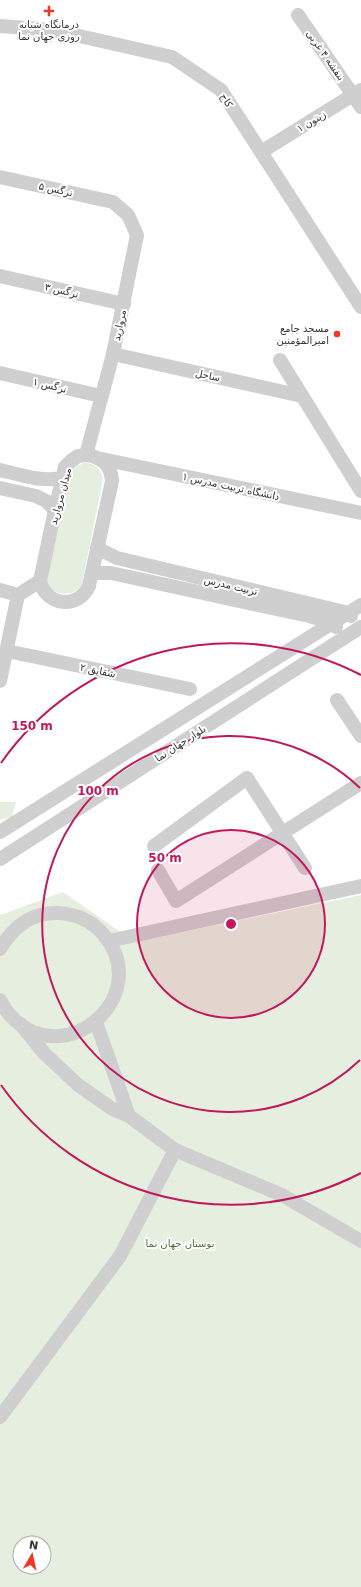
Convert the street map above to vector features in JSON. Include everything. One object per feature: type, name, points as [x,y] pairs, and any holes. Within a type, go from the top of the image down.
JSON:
[{"type":"street","name":"بنفشه ۴ غربی","points":[[298,15],[357,93],[361,107]]},
{"type":"street","name":"کاج","points":[[0,26],[53,30],[172,57],[221,90],[361,307]]},
{"type":"street","name":"زیتون ۱","points":[[261,152],[357,93]]},
{"type":"street","name":"۵ نرگس","points":[[0,177],[113,202]]},
{"type":"street","name":"مروارید","points":[[86,455],[113,354],[137,235],[128,215],[113,202]]},
{"type":"street","name":"نرگس ۳","points":[[0,276],[124,304]]},
{"type":"street","name":"ساحل","points":[[113,354],[302,396]]},
{"type":"street","points":[[280,360],[361,491]]},
{"type":"street","name":"نرگس ۱","points":[[0,373],[101,396]]},
{"type":"street","points":[[0,590],[18,595],[40,582],[42,589],[53,598],[67,603],[75,602],[86,593],[92,573],[112,481],[108,465],[102,459],[86,455]]},
{"type":"street","name":"میدان مروارید","points":[[40,582],[55,510],[66,467],[78,456],[86,455]]},
{"type":"street","name":"۱ دانشگاه تربیت مدرس","points":[[102,459],[361,513]]},
{"type":"street","points":[[0,470],[39,479],[51,480],[63,478]]},
{"type":"street","points":[[0,488],[36,496],[46,501],[55,510]]},
{"type":"street","name":"تربیت مدرس","points":[[97,548],[118,558],[348,613]]},
{"type":"street","name":"تربیت مدرس","points":[[92,573],[111,573],[333,623]]},
{"type":"street","points":[[0,681],[18,595]]},
{"type":"street","name":"بلوار جهان نما","points":[[0,832],[361,605]]},
{"type":"street","points":[[348,613],[360,627]]},
{"type":"street","points":[[333,623],[343,637]]},
{"type":"street","name":"بلوار جهان نما","points":[[0,859],[360,627]]},
{"type":"street","name":"شقایق ۲","points":[[7,651],[190,689]]},
{"type":"street","points":[[337,700],[361,736]]},
{"type":"street","points":[[154,846],[247,778],[304,868]]},
{"type":"street","points":[[158,870],[176,901],[361,783]]},
{"type":"street","points":[[109,941],[361,886]]},
{"type":"street","points":[[2,940],[18,926],[33,917],[50,913],[67,913],[83,918],[98,928],[109,941],[116,957],[119,975],[116,993],[108,1009],[96,1022],[80,1032],[61,1036],[41,1034],[24,1027]]},
{"type":"street","points":[[0,1000],[10,1015],[24,1027],[44,1053],[78,1084],[111,1108],[129,1116],[175,1150],[282,1195],[361,1241]]},
{"type":"street","points":[[96,1022],[129,1116]]},
{"type":"street","points":[[0,1417],[67,1330],[120,1256],[175,1150]]},
{"type":"green space","points":[[84,463],[94,465],[99,469],[103,479],[82,584],[78,589],[67,594],[56,592],[51,588],[48,584],[47,578],[71,472],[75,467]]},
{"type":"green space","points":[[0,802],[16,802],[12,817],[0,820]]},
{"type":"green space","name":"بوستان جهان نما","points":[[63,892],[135,942],[361,895],[361,1587],[0,1587],[0,915]]},
{"type":"place","name":"درمانگاه شبانه روزی جهان نما","points":[[49,11]]},
{"type":"place","name":"مسجد جامع امیرالمؤمنین","points":[[337,334]]}]
